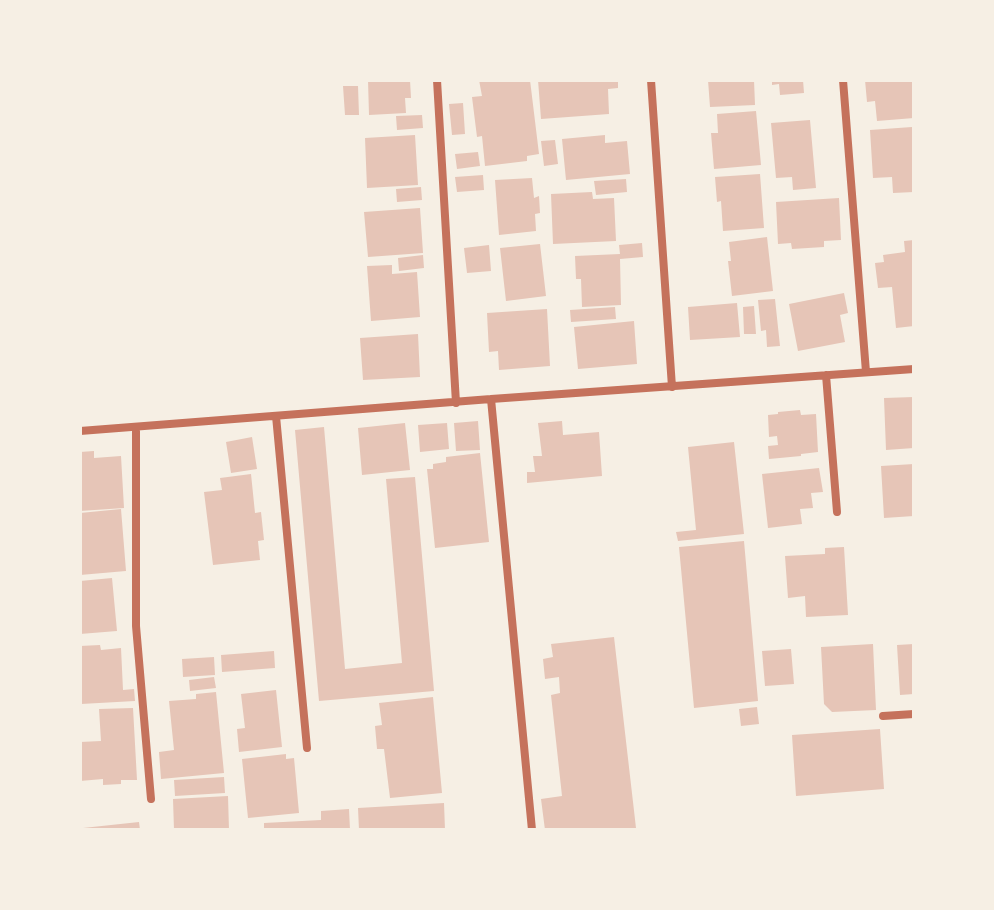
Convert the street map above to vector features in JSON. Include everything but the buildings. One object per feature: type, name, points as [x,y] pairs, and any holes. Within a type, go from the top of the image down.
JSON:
[{"type":"street","points":[[437,80],[456,403]]},
{"type":"street","points":[[651,80],[672,387]]},
{"type":"street","points":[[843,80],[866,372]]},
{"type":"street","points":[[80,431],[914,369]]},
{"type":"street","points":[[826,375],[837,512]]},
{"type":"street","points":[[491,399],[532,830]]},
{"type":"street","points":[[276,416],[307,748]]},
{"type":"street","points":[[136,427],[136,626],[151,799]]},
{"type":"street","points":[[883,716],[914,714]]}]
